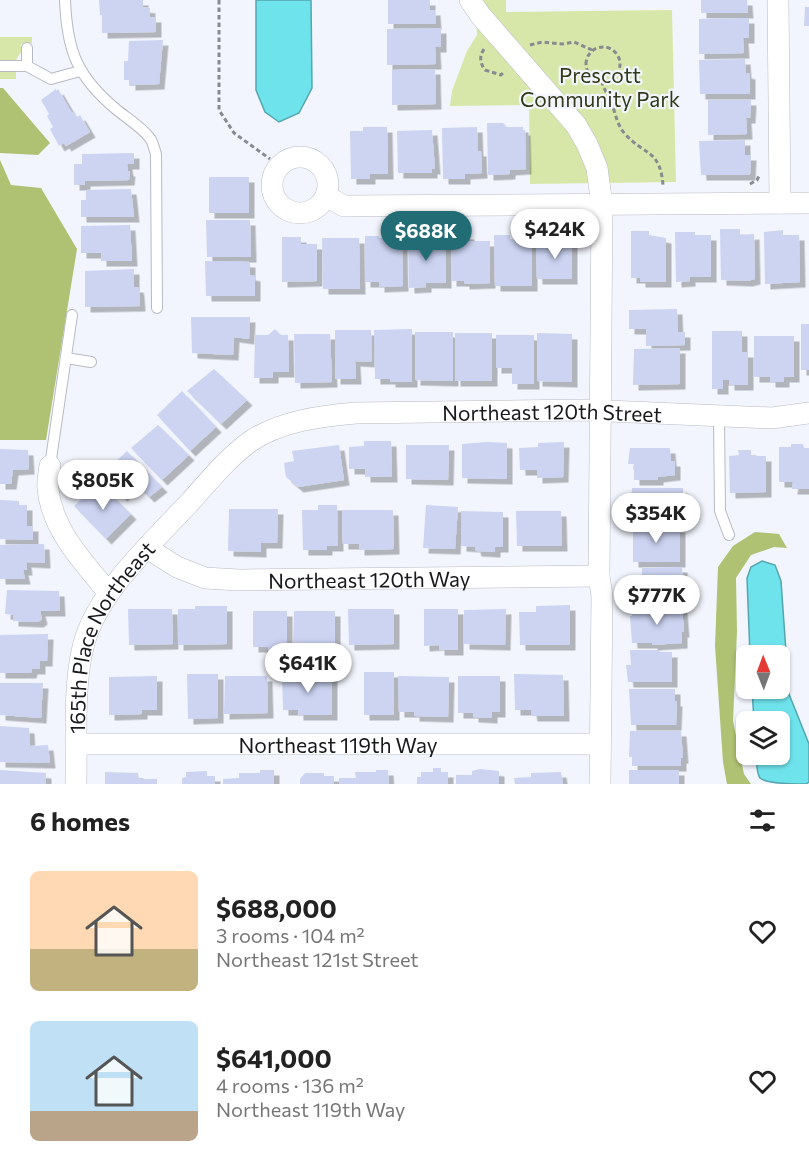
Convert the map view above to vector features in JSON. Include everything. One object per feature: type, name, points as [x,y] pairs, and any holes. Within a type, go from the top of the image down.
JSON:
[{"type":"street","points":[[470,0],[511,63],[559,103],[576,125],[597,168],[602,205],[600,784]]},
{"type":"street","points":[[778,0],[780,203]]},
{"type":"street","points":[[326,196],[344,206],[809,203]]},
{"type":"street","name":"Northeast 120th Street","points":[[298,422],[330,415],[356,413],[600,411],[772,418],[809,414]]},
{"type":"street","name":"165th Place Northeast","points":[[76,784],[78,675],[83,646],[96,614],[109,593],[147,548],[230,459],[252,441],[274,429],[298,422]]},
{"type":"street","points":[[50,466],[48,488],[54,515],[75,552],[109,593]]},
{"type":"street","name":"Northeast 120th Way","points":[[147,548],[177,567],[205,578],[239,580],[599,576]]},
{"type":"street","name":"Northeast 119th Way","points":[[77,744],[600,744]]},
{"type":"lane","points":[[64,0],[66,23],[74,57],[80,71],[99,94],[150,138],[156,154],[157,308]]},
{"type":"lane","points":[[27,48],[27,66]]},
{"type":"lane","points":[[0,66],[27,66],[51,79],[80,71]]},
{"type":"lane","points":[[50,466],[72,315]]},
{"type":"lane","points":[[66,358],[91,362]]},
{"type":"lane","points":[[719,416],[720,511],[729,535]]},
{"type":"path","points":[[219,0],[219,110],[234,133],[270,159]]},
{"type":"path","points":[[485,47],[480,54],[480,59],[486,70],[496,75],[501,75],[528,45],[542,42],[562,44],[574,42],[592,50],[607,47],[613,50],[620,64],[617,75],[602,84]]},
{"type":"path","points":[[592,50],[585,61],[585,67],[591,77],[602,84],[611,101],[615,118],[624,133],[636,144],[652,153],[661,169],[663,205]]},
{"type":"green space","name":"Prescott Community Park","points":[[475,0],[506,0],[506,12],[672,10],[676,182],[530,184],[529,105],[450,106],[452,91],[467,51],[477,35]]},
{"type":"green space","points":[[0,37],[32,37],[32,43],[21,44],[21,52],[16,60],[16,79],[0,79]]},
{"type":"green space","points":[[0,88],[3,88],[50,143],[38,155],[0,153]]},
{"type":"green space","points":[[0,160],[11,185],[41,188],[77,249],[46,440],[0,440]]},
{"type":"green space","points":[[755,532],[779,534],[787,548],[774,547],[751,555],[736,578],[737,631],[733,721],[736,735],[736,765],[742,765],[744,774],[751,784],[727,784],[723,762],[715,646],[718,567],[733,546]]},
{"type":"water","points":[[256,0],[311,0],[312,88],[299,113],[279,122],[265,112],[256,90]]},
{"type":"water","points":[[762,561],[775,565],[781,581],[786,645],[750,645],[747,578],[751,567]]},
{"type":"water","points":[[790,696],[809,744],[809,782],[806,784],[781,783],[760,778],[757,765],[790,765],[790,711],[753,711],[753,699],[790,699]]},
{"type":"building","points":[[99,0],[143,0],[143,7],[150,8],[150,17],[156,17],[156,32],[102,33]]},
{"type":"building","points":[[388,0],[430,0],[430,10],[435,10],[436,24],[388,24]]},
{"type":"building","points":[[701,0],[747,0],[748,13],[701,13]]},
{"type":"building","points":[[805,7],[809,7],[809,26],[804,26]]},
{"type":"building","points":[[749,18],[749,38],[743,38],[744,53],[699,54],[699,19]]},
{"type":"building","points":[[441,28],[441,47],[435,47],[436,64],[387,65],[387,29]]},
{"type":"building","points":[[163,40],[159,84],[130,85],[130,80],[124,80],[124,61],[128,61],[129,41]]},
{"type":"building","points":[[745,59],[746,73],[750,74],[750,94],[700,94],[699,60]]},
{"type":"building","points":[[435,69],[436,104],[392,105],[392,70]]},
{"type":"building","points":[[56,89],[72,113],[74,111],[77,117],[80,115],[90,132],[66,146],[64,143],[59,146],[50,129],[53,127],[47,116],[49,114],[41,100]]},
{"type":"building","points":[[708,100],[751,100],[750,118],[746,118],[747,134],[708,135]]},
{"type":"building","points":[[487,123],[523,127],[526,169],[510,170],[510,174],[488,175]]},
{"type":"building","points":[[363,127],[387,127],[388,174],[370,174],[370,179],[351,179],[350,131],[363,131]]},
{"type":"building","points":[[477,127],[482,173],[465,174],[465,179],[443,179],[442,128]]},
{"type":"building","points":[[432,130],[435,169],[432,169],[432,173],[398,173],[397,131]]},
{"type":"building","points":[[745,140],[745,155],[751,155],[750,175],[701,175],[699,141]]},
{"type":"building","points":[[134,153],[134,164],[127,164],[128,171],[130,171],[129,180],[85,181],[85,185],[74,185],[74,164],[82,164],[82,154]]},
{"type":"building","points":[[209,177],[249,177],[249,213],[209,213]]},
{"type":"building","points":[[131,189],[134,217],[81,217],[81,200],[86,200],[86,190]]},
{"type":"building","points":[[206,220],[250,220],[251,257],[207,257]]},
{"type":"building","points":[[130,225],[132,261],[101,261],[101,253],[81,253],[81,226]]},
{"type":"building","points":[[720,229],[740,229],[740,235],[754,234],[755,279],[721,280]]},
{"type":"building","points":[[783,230],[783,235],[799,235],[800,282],[765,284],[764,232]]},
{"type":"building","points":[[631,231],[649,231],[649,235],[666,238],[666,282],[640,282],[640,278],[631,278]]},
{"type":"building","points":[[675,232],[711,235],[711,277],[690,277],[690,281],[676,282]]},
{"type":"building","points":[[451,234],[469,234],[469,241],[490,241],[490,283],[464,284],[464,281],[451,281]]},
{"type":"building","points":[[494,235],[510,235],[510,239],[532,238],[532,286],[495,286]]},
{"type":"building","points":[[365,236],[402,238],[403,286],[379,287],[379,282],[365,282]]},
{"type":"building","points":[[282,237],[301,237],[301,244],[317,244],[317,281],[282,282]]},
{"type":"building","points":[[408,237],[422,237],[422,241],[446,240],[446,283],[426,283],[426,287],[409,288]]},
{"type":"building","points":[[322,238],[359,238],[360,289],[323,289]]},
{"type":"building","points":[[555,238],[572,238],[572,279],[537,279],[536,246],[554,246]]},
{"type":"building","points":[[205,261],[250,262],[250,275],[255,276],[255,296],[206,296]]},
{"type":"building","points":[[134,269],[134,287],[138,287],[140,306],[85,307],[85,271]]},
{"type":"building","points":[[677,309],[678,332],[685,332],[685,345],[646,346],[646,329],[629,329],[629,310]]},
{"type":"building","points":[[191,317],[250,317],[249,339],[234,337],[233,355],[192,353]]},
{"type":"building","points":[[801,324],[809,324],[809,370],[801,370]]},
{"type":"building","points":[[275,329],[281,335],[288,335],[289,372],[273,372],[273,378],[254,378],[255,335],[268,335]]},
{"type":"building","points":[[412,329],[412,382],[375,379],[374,330]]},
{"type":"building","points":[[335,330],[371,330],[372,362],[355,361],[356,379],[335,379]]},
{"type":"building","points":[[712,331],[742,331],[742,352],[748,352],[748,385],[729,385],[729,380],[723,380],[723,389],[712,389]]},
{"type":"building","points":[[415,332],[453,332],[453,381],[415,380]]},
{"type":"building","points":[[455,333],[492,333],[492,381],[455,381]]},
{"type":"building","points":[[537,333],[572,334],[572,382],[537,381]]},
{"type":"building","points":[[294,334],[330,334],[332,382],[295,383]]},
{"type":"building","points":[[496,335],[534,335],[534,384],[512,384],[512,368],[496,368]]},
{"type":"building","points":[[754,336],[794,336],[794,377],[784,377],[784,382],[770,382],[770,377],[754,377]]},
{"type":"building","points":[[680,348],[680,384],[633,385],[634,349]]},
{"type":"building","points":[[214,369],[247,400],[221,424],[187,391]]},
{"type":"building","points":[[182,391],[216,427],[190,451],[157,415]]},
{"type":"building","points":[[158,425],[189,455],[162,480],[131,448]]},
{"type":"building","points":[[364,441],[391,441],[392,477],[365,477],[365,469],[349,469],[349,447],[364,446]]},
{"type":"building","points":[[564,442],[563,477],[537,478],[537,470],[520,470],[519,448],[538,447],[538,443]]},
{"type":"building","points":[[507,443],[507,479],[462,478],[462,444]]},
{"type":"building","points":[[791,444],[803,444],[804,448],[809,448],[809,489],[792,489],[793,482],[779,482],[779,447],[791,447]]},
{"type":"building","points":[[339,445],[344,480],[298,487],[286,477],[284,463],[294,461],[292,451]]},
{"type":"building","points":[[406,445],[449,445],[448,480],[406,479]]},
{"type":"building","points":[[630,448],[670,448],[671,461],[675,461],[675,475],[658,477],[658,480],[634,480],[634,464],[628,464]]},
{"type":"building","points":[[0,449],[28,450],[29,469],[13,470],[11,484],[0,484]]},
{"type":"building","points":[[738,450],[751,450],[751,456],[766,456],[766,492],[730,493],[729,456],[739,455]]},
{"type":"building","points":[[127,451],[162,487],[149,497],[135,483],[122,496],[101,475]]},
{"type":"building","points":[[99,483],[131,514],[106,539],[74,506]]},
{"type":"building","points":[[632,488],[683,488],[683,522],[633,522],[633,513],[630,513]]},
{"type":"building","points":[[0,500],[19,501],[19,505],[27,505],[27,526],[33,526],[33,540],[0,539]]},
{"type":"building","points":[[318,505],[337,505],[338,546],[327,546],[327,550],[303,550],[302,510],[318,510]]},
{"type":"building","points":[[426,505],[458,507],[455,549],[423,548]]},
{"type":"building","points":[[229,509],[278,509],[277,543],[261,543],[261,552],[228,551]]},
{"type":"building","points":[[342,510],[393,510],[394,549],[359,550],[359,544],[343,544]]},
{"type":"building","points":[[461,511],[503,512],[503,547],[495,547],[495,552],[476,551],[475,547],[461,546]]},
{"type":"building","points":[[516,511],[561,511],[562,546],[517,546]]},
{"type":"building","points":[[633,526],[680,527],[680,562],[633,562]]},
{"type":"building","points":[[44,544],[45,563],[26,562],[27,570],[23,570],[25,579],[0,579],[0,545]]},
{"type":"building","points":[[682,567],[684,593],[675,593],[675,603],[626,603],[626,584],[642,584],[642,568]]},
{"type":"building","points":[[7,590],[59,591],[60,611],[40,611],[42,619],[38,622],[13,621],[13,615],[5,614]]},
{"type":"building","points":[[570,605],[570,645],[520,645],[519,612],[536,612],[536,606]]},
{"type":"building","points":[[195,606],[227,606],[227,644],[178,645],[178,609],[195,609]]},
{"type":"building","points":[[682,607],[684,632],[682,632],[682,643],[652,645],[652,643],[632,643],[630,616],[632,616],[632,608]]},
{"type":"building","points":[[128,609],[172,609],[173,644],[129,645]]},
{"type":"building","points":[[348,609],[394,609],[394,644],[349,645]]},
{"type":"building","points":[[424,609],[458,609],[458,650],[439,650],[439,645],[424,646]]},
{"type":"building","points":[[506,609],[505,645],[464,644],[464,610]]},
{"type":"building","points":[[253,611],[287,611],[287,650],[268,651],[268,647],[253,647]]},
{"type":"building","points":[[294,611],[335,611],[335,646],[293,646]]},
{"type":"building","points":[[48,634],[47,661],[40,661],[40,669],[32,669],[31,673],[0,673],[0,635]]},
{"type":"building","points":[[630,650],[672,652],[672,682],[628,682],[626,665],[631,665]]},
{"type":"building","points":[[364,672],[394,672],[394,715],[364,715]]},
{"type":"building","points":[[187,674],[218,674],[218,718],[188,719]]},
{"type":"building","points":[[514,674],[563,675],[564,716],[532,716],[531,710],[515,710]]},
{"type":"building","points":[[332,675],[332,715],[298,715],[298,710],[283,710],[282,676]]},
{"type":"building","points":[[157,676],[157,710],[142,710],[142,714],[109,715],[109,677]]},
{"type":"building","points":[[225,676],[267,676],[268,713],[224,714]]},
{"type":"building","points":[[398,676],[449,677],[448,717],[414,716],[414,712],[399,712]]},
{"type":"building","points":[[458,676],[500,676],[500,712],[492,712],[492,718],[473,717],[473,713],[458,713]]},
{"type":"building","points":[[0,683],[43,683],[41,718],[0,715]]},
{"type":"building","points":[[629,689],[675,689],[676,725],[631,725]]},
{"type":"building","points":[[0,726],[29,728],[30,746],[48,745],[50,763],[0,762]]},
{"type":"building","points":[[630,731],[681,731],[683,758],[681,758],[681,766],[632,766],[632,757],[629,757]]},
{"type":"building","points":[[433,768],[441,768],[441,772],[448,772],[448,784],[417,784],[417,777],[421,777],[421,772],[433,772]]},
{"type":"building","points":[[480,769],[499,771],[499,784],[456,784],[456,775],[472,775],[472,771]]},
{"type":"building","points":[[0,770],[46,773],[46,784],[0,784]]},
{"type":"building","points":[[260,770],[274,770],[274,784],[223,784],[223,779],[239,778],[239,773],[260,773]]},
{"type":"building","points":[[376,770],[388,770],[389,784],[339,784],[339,778],[356,778],[355,772],[376,772]]},
{"type":"building","points":[[629,770],[679,770],[679,784],[629,784]]},
{"type":"building","points":[[207,771],[207,776],[215,776],[215,784],[182,784],[182,778],[186,777],[186,772]]},
{"type":"building","points":[[105,772],[138,773],[139,779],[157,779],[157,784],[105,784]]},
{"type":"building","points":[[561,772],[563,784],[515,784],[514,778],[531,777],[531,773]]},
{"type":"building","points":[[305,773],[324,773],[324,776],[334,776],[334,784],[300,784],[300,779]]}]
